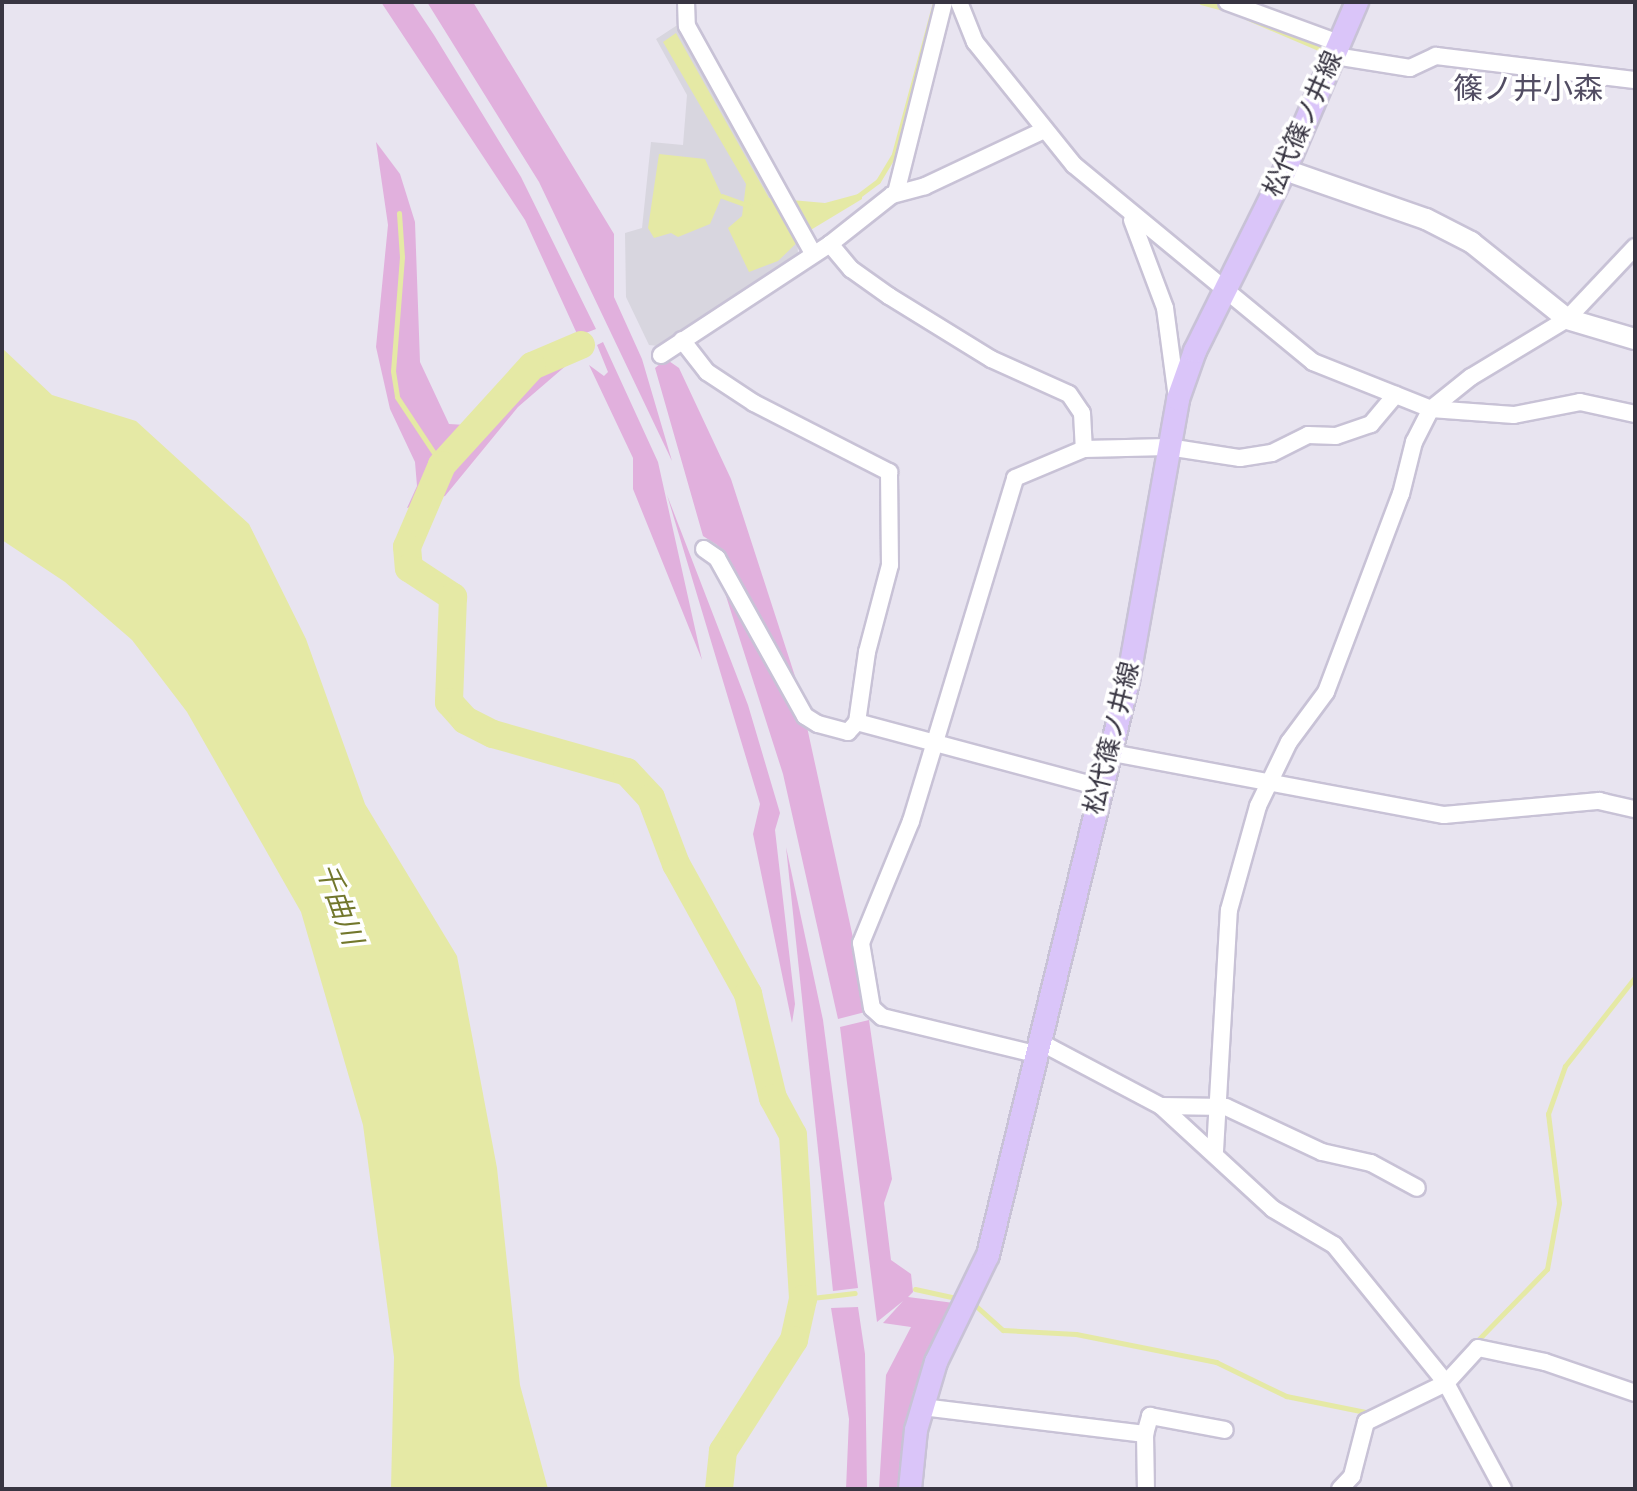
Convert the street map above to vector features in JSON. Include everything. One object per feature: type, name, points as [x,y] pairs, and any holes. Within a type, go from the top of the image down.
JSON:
[{"type":"main road","name":"松代篠ノ井線","points":[[910,1489],[922,1407],[936,1362],[988,1255],[1107,752],[1128,681],[1178,399],[1195,351],[1285,170],[1357,2]]},
{"type":"street","points":[[686,2],[687,26],[811,248]]},
{"type":"street","points":[[896,193],[944,2]]},
{"type":"street","points":[[959,2],[975,42],[1042,131],[1126,212],[1313,362],[1431,409],[1514,415],[1580,402],[1635,414]]},
{"type":"street","points":[[1227,2],[1337,49],[1410,68],[1436,56],[1635,80]]},
{"type":"street","points":[[661,355],[811,248],[830,244],[896,193],[925,186],[1042,131]]},
{"type":"street","points":[[1285,170],[1426,219],[1471,242],[1567,319],[1635,339]]},
{"type":"street","points":[[1126,212],[1139,230],[1165,308],[1178,399]]},
{"type":"street","points":[[830,244],[851,269],[889,296],[991,359],[1069,394],[1082,413],[1084,449]]},
{"type":"street","points":[[1215,1151],[1229,910],[1258,806],[1271,785],[1289,742],[1326,692],[1401,494],[1414,442],[1431,409],[1471,377],[1567,319],[1635,247]]},
{"type":"street","points":[[682,340],[707,372],[754,403],[889,472],[890,565],[867,652],[857,722],[848,732],[805,716],[717,558],[704,549]]},
{"type":"street","points":[[1395,395],[1371,424],[1336,436],[1308,435],[1272,453],[1240,458],[1168,447],[1084,449],[1015,478],[936,745],[890,882],[870,913],[861,943],[872,1008],[882,1017],[1037,1048],[1161,1106],[1215,1151],[1273,1209],[1334,1245],[1356,1267],[1446,1383],[1503,1489]]},
{"type":"street","points":[[857,722],[1099,787]]},
{"type":"street","points":[[1107,752],[1444,815],[1599,801],[1635,809]]},
{"type":"street","points":[[1161,1106],[1218,1105],[1322,1152],[1371,1163],[1417,1188]]},
{"type":"street","points":[[1340,1489],[1352,1476],[1366,1422],[1446,1383],[1478,1348],[1545,1362],[1635,1393]]},
{"type":"street","points":[[922,1407],[1145,1434]]},
{"type":"street","points":[[1150,1488],[1145,1434],[1150,1416],[1225,1430]]},
{"type":"shaded area","points":[[381,2],[412,2],[434,35],[521,177],[596,329],[578,336],[525,220]]},
{"type":"shaded area","points":[[427,2],[473,2],[614,234],[614,297],[642,359],[672,461],[539,182]]},
{"type":"shaded area","points":[[679,24],[780,203],[797,239],[798,253],[658,346],[649,345],[626,297],[625,233],[642,228],[651,142],[683,145],[687,95],[656,39]]},
{"type":"shaded area","points":[[376,142],[400,174],[415,222],[420,362],[449,424],[466,425],[482,412],[524,364],[578,339],[583,351],[518,407],[445,496],[407,508],[417,486],[415,462],[390,409],[376,347],[388,225]]},
{"type":"shaded area","points":[[603,342],[658,462],[702,660],[633,489],[633,458],[589,365],[604,376],[608,372],[597,345]]},
{"type":"shaded area","points":[[666,359],[679,368],[731,479],[804,704],[717,545],[703,536],[655,368]]},
{"type":"shaded area","points":[[667,495],[748,705],[780,813],[775,830],[795,1004],[792,1023],[753,834],[760,804]]},
{"type":"shaded area","points":[[717,568],[807,727],[869,1011],[838,1019],[783,774]]},
{"type":"shaded area","points":[[786,847],[823,1020],[858,1288],[833,1291]]},
{"type":"shaded area","points":[[869,1020],[892,1179],[884,1203],[891,1260],[911,1274],[913,1292],[908,1297],[954,1303],[913,1393],[905,1489],[879,1489],[886,1375],[911,1327],[883,1323],[903,1301],[877,1322],[840,1027]]},
{"type":"shaded area","points":[[858,1307],[865,1354],[867,1489],[846,1489],[849,1419],[831,1308]]},
{"type":"water","points":[[676,33],[769,198],[825,203],[862,193],[862,199],[809,231],[778,261],[749,272],[728,228],[742,216],[746,184],[663,42]]},
{"type":"water","points":[[659,154],[705,159],[722,196],[710,224],[678,237],[671,233],[654,238],[648,228]]},
{"type":"water","name":"千曲川","points":[[2,348],[52,395],[136,421],[249,524],[306,639],[365,804],[457,956],[497,1168],[520,1385],[548,1489],[391,1489],[394,1357],[363,1125],[301,912],[187,712],[132,640],[65,582],[2,540]]},
{"type":"waterway","points":[[858,196],[878,181],[894,154],[935,2]]},
{"type":"waterway","points":[[1201,2],[1224,8]]},
{"type":"waterway","points":[[1248,18],[1321,49]]},
{"type":"waterway","points":[[722,196],[750,206]]},
{"type":"waterway","points":[[399,213],[402,257],[393,371],[397,397],[442,465]]},
{"type":"waterway","points":[[581,345],[532,366],[442,465],[407,547],[409,568],[453,597],[449,702],[465,720],[493,734],[627,772],[651,798],[676,864],[748,994],[773,1098],[793,1135],[803,1299],[794,1340],[723,1451],[719,1489]]},
{"type":"waterway","points":[[1473,1345],[1547,1269],[1559,1203],[1548,1114],[1565,1066],[1635,977]]},
{"type":"waterway","points":[[915,1289],[956,1298]]},
{"type":"waterway","points":[[803,1299],[855,1293]]},
{"type":"waterway","points":[[976,1306],[1003,1330],[1076,1334],[1216,1362],[1286,1396],[1370,1413]]},
{"type":"district","name":"篠ノ井小森","points":[[1528,89]]}]
